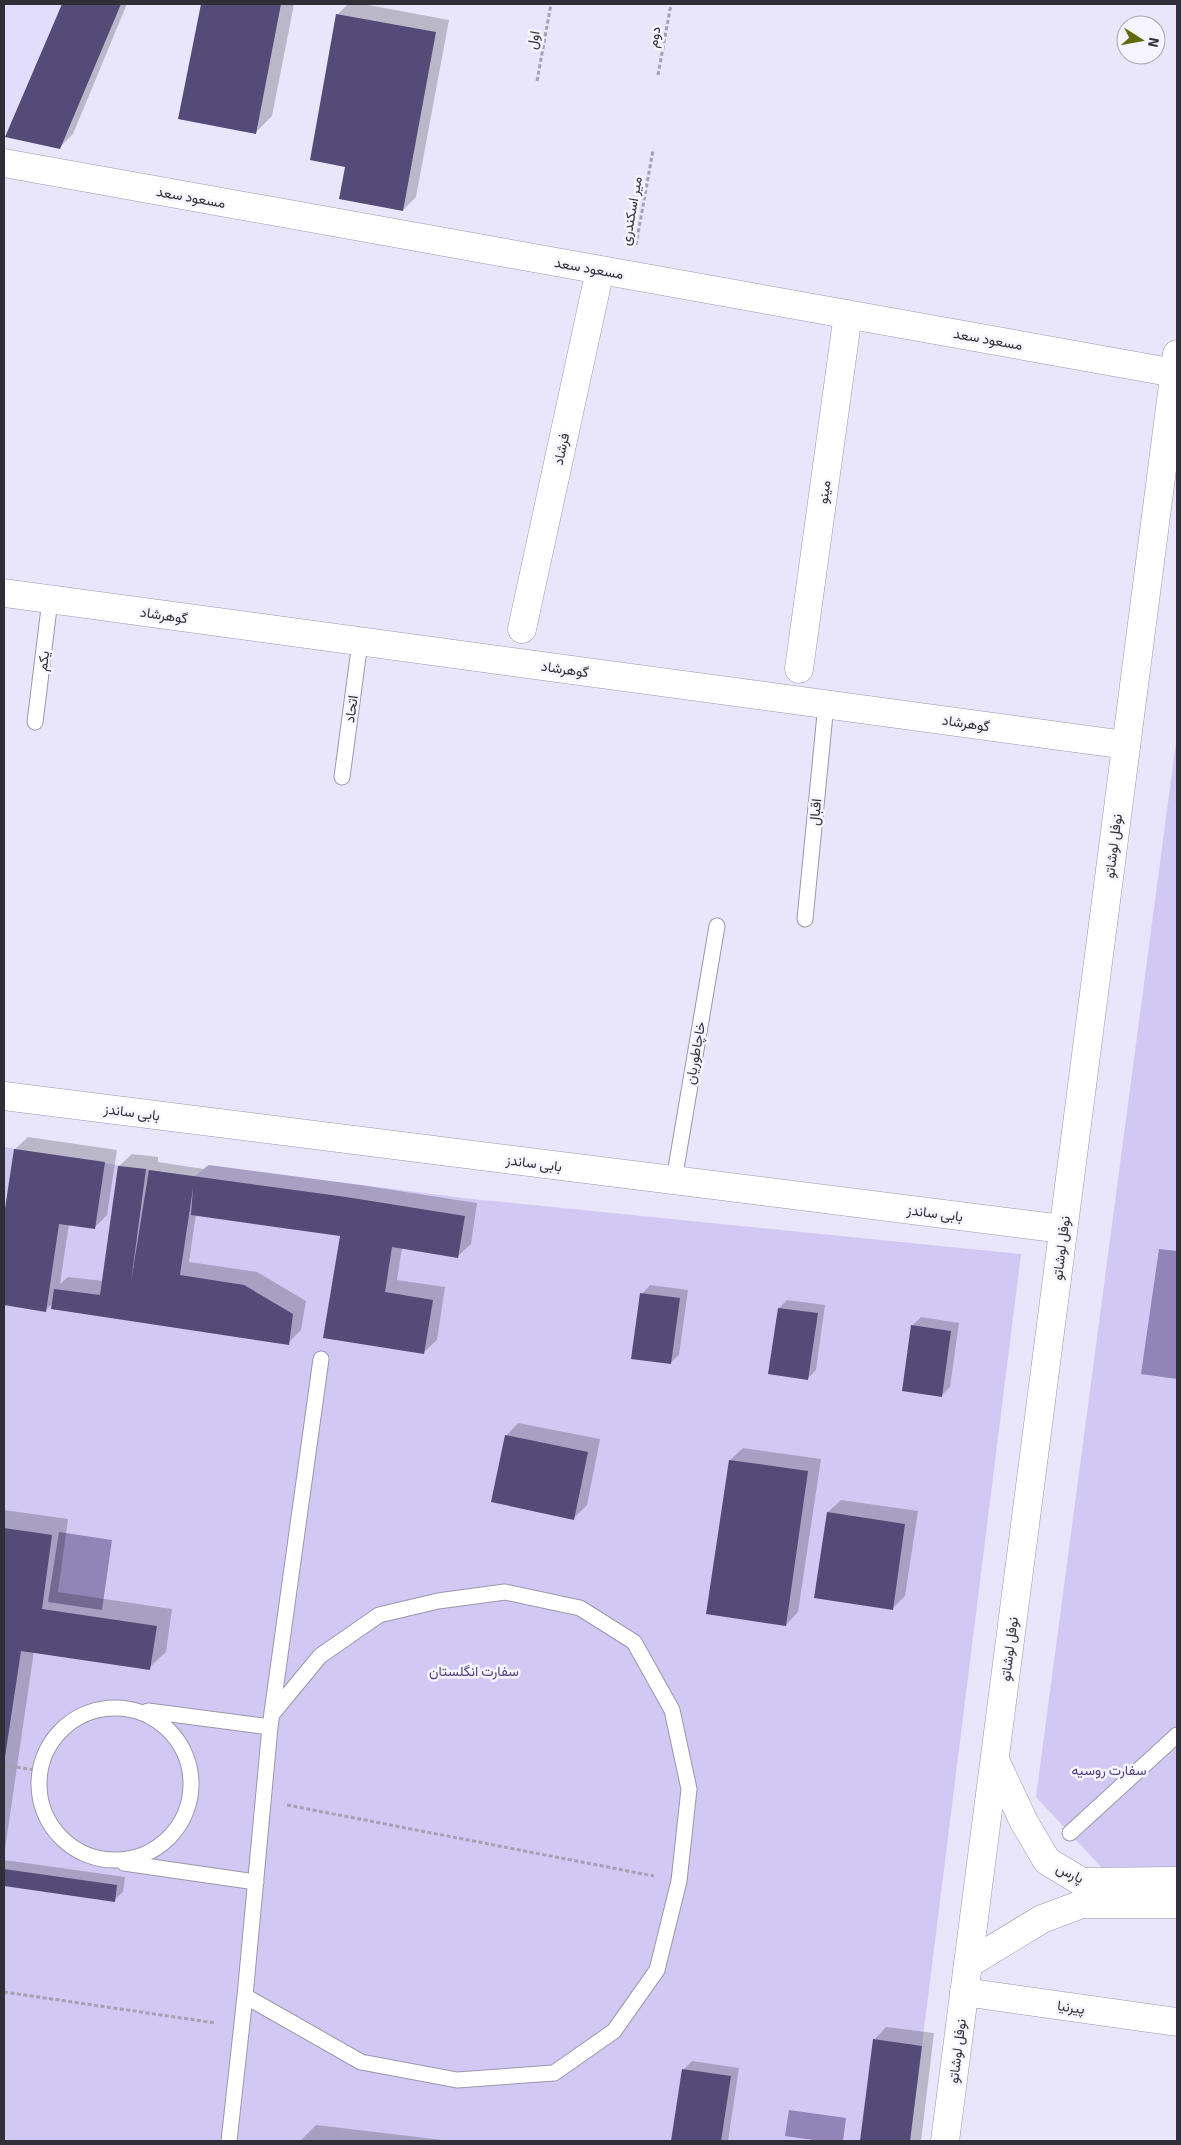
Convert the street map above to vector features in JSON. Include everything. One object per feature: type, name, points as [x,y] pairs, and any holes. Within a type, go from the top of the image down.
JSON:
[{"type":"street","name":"مسعود سعد","points":[[4,163],[848,314],[1176,363]]},
{"type":"street","name":"فرشاد","points":[[522,629],[600,270]]},
{"type":"street","name":"مینو","points":[[799,669],[848,314]]},
{"type":"street","name":"نوفل لوشاتو","points":[[945,2141],[1176,363]]},
{"type":"street","name":"گوهرشاد","points":[[4,593],[1126,745]]},
{"type":"street","name":"بابی ساندز","points":[[4,1096],[1064,1229]]},
{"type":"street","name":"پارس","points":[[995,1760],[1024,1822],[1047,1861],[1082,1893],[1177,1904]]},
{"type":"street","name":"پارس","points":[[968,1964],[1082,1893],[1177,1881]]},
{"type":"street","name":"پیرنیا","points":[[964,1992],[1177,2022]]},
{"type":"lane","name":"یکم","points":[[35,722],[50,600]]},
{"type":"lane","name":"اتحاد","points":[[342,777],[360,642]]},
{"type":"lane","name":"اقبال","points":[[805,919],[826,704]]},
{"type":"lane","name":"خاچاطوریان","points":[[674,1180],[717,926]]},
{"type":"lane","points":[[229,2141],[272,1720],[321,1359]]},
{"type":"lane","points":[[245,1996],[361,2062],[457,2080],[554,2073],[614,2031],[657,1970],[679,1880],[689,1789],[672,1710],[634,1642],[580,1608],[504,1592],[438,1601],[379,1615],[320,1656],[272,1720]]},
{"type":"lane","points":[[256,1882],[108,1860],[84,1854],[63,1840],[48,1820],[40,1796],[40,1771],[48,1747],[64,1727],[85,1713],[110,1707],[272,1720]]},
{"type":"lane","points":[[108,1860],[133,1858],[157,1849],[175,1832],[188,1810],[192,1785],[188,1760],[176,1737],[158,1720],[135,1709]]},
{"type":"lane","points":[[1070,1833],[1177,1735]]},
{"type":"path","name":"اول","points":[[537,81],[551,4]]},
{"type":"path","name":"دوم","points":[[658,75],[671,4]]},
{"type":"path","name":"میر اسکندری","points":[[631,275],[653,150]]},
{"type":"path","points":[[4,1766],[40,1771]]},
{"type":"path","points":[[264,1801],[679,1880]]},
{"type":"path","points":[[4,1992],[241,2027]]},
{"type":"shaded area","points":[[4,4],[62,4],[5,137],[4,137]]},
{"type":"shaded area","points":[[1159,1249],[1177,1251],[1177,1379],[1141,1374]]},
{"type":"shaded area","points":[[59,1532],[112,1540],[102,1610],[48,1602]]},
{"type":"shaded area","points":[[789,2110],[846,2118],[843,2141],[821,2141],[785,2136]]},
{"type":"green space","name":"سفارت روسیه","points":[[1177,735],[1177,1869],[1103,1869],[1036,1797]]},
{"type":"green space","name":"سفارت انگلستان","points":[[4,1147],[194,1177],[208,1165],[463,1198],[1021,1254],[910,2141],[4,2141]]},
{"type":"building","points":[[62,4],[121,4],[60,149],[5,137]]},
{"type":"building","points":[[201,4],[281,4],[256,134],[178,119]]},
{"type":"building","points":[[336,14],[436,32],[403,211],[339,199],[345,167],[310,160]]},
{"type":"building","points":[[14,1149],[105,1162],[95,1229],[59,1224],[46,1312],[4,1305],[4,1215]]},
{"type":"building","points":[[118,1166],[146,1169],[131,1282],[149,1170],[346,1197],[465,1216],[458,1258],[392,1247],[385,1292],[433,1300],[424,1354],[323,1338],[340,1236],[191,1215],[193,1188],[180,1275],[244,1285],[293,1314],[289,1345],[51,1309],[54,1289],[100,1295]]},
{"type":"building","points":[[640,1293],[680,1298],[671,1364],[631,1359]]},
{"type":"building","points":[[778,1308],[818,1313],[808,1380],[768,1374]]},
{"type":"building","points":[[911,1325],[951,1331],[942,1397],[902,1391]]},
{"type":"building","points":[[505,1435],[588,1452],[574,1520],[491,1502]]},
{"type":"building","points":[[729,1460],[808,1471],[786,1626],[706,1614]]},
{"type":"building","points":[[827,1512],[905,1524],[893,1610],[814,1598]]},
{"type":"building","points":[[4,1528],[52,1535],[42,1609],[157,1626],[150,1670],[21,1651],[5,1757]]},
{"type":"building","points":[[4,1869],[117,1885],[115,1902],[4,1886]]},
{"type":"building","points":[[873,2039],[922,2046],[910,2141],[860,2141]]},
{"type":"building","points":[[682,2069],[731,2076],[721,2141],[671,2141]]}]
